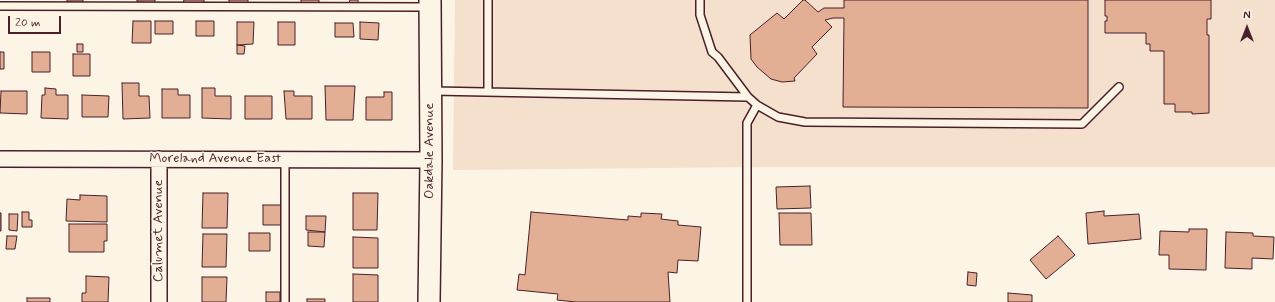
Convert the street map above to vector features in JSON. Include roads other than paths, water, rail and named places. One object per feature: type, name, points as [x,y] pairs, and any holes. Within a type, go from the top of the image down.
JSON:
[{"type":"street","name":"Oakdale Avenue","points":[[429,302],[431,160],[430,4]]},
{"type":"street","name":"Moreland Avenue East","points":[[0,159],[431,160]]},
{"type":"street","name":"Calumet Avenue","points":[[159,159],[159,302]]},
{"type":"lane","points":[[488,0],[488,92]]},
{"type":"lane","points":[[700,0],[700,15],[712,52],[718,57],[748,97],[757,105],[778,117],[805,122],[1082,124],[1119,87]]},
{"type":"lane","points":[[0,6],[430,4]]},
{"type":"lane","points":[[431,91],[748,97]]},
{"type":"lane","points":[[747,302],[747,124],[757,105]]},
{"type":"lane","points":[[285,160],[285,302]]}]
